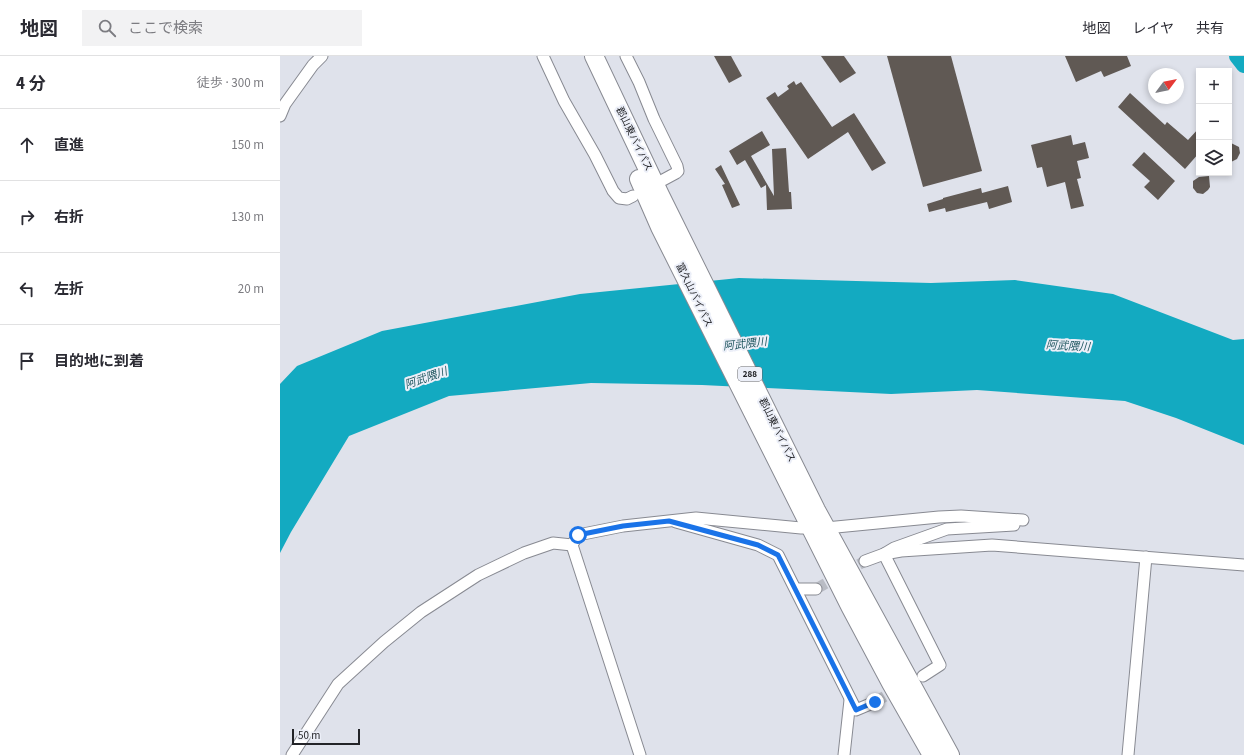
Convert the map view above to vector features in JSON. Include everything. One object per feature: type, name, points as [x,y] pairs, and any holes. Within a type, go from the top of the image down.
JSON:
[{"type":"highway","name":"富久山バイパス","points":[[589,56],[610,110],[675,240],[799,505],[818,528]]},
{"type":"highway","name":"郡山東バイパス","points":[[594,56],[660,195],[675,240],[816,510],[818,528],[857,620],[932,755]]},
{"type":"highway","name":"郡山東バイパス","points":[[818,528],[950,755]]},
{"type":"street","points":[[280,116],[282,100],[322,56]]},
{"type":"street","points":[[543,56],[564,101],[595,155],[613,191],[619,198],[627,199],[633,196]]},
{"type":"street","points":[[626,56],[677,166],[678,171],[676,174],[664,180]]},
{"type":"street","points":[[640,755],[572,545],[578,535],[623,526],[696,518],[801,528],[818,528],[961,516],[1023,520],[1017,525],[947,529],[894,548],[884,554]]},
{"type":"street","points":[[669,521],[758,545],[778,555],[856,710],[875,702]]},
{"type":"street","points":[[292,755],[338,684],[384,642],[421,612],[478,574],[524,553],[553,543],[572,545]]},
{"type":"street","points":[[865,561],[884,554],[901,551],[992,545],[1244,565]]},
{"type":"street","points":[[884,554],[940,665],[922,676]]},
{"type":"street","points":[[1128,755],[1146,557]]},
{"type":"street","points":[[796,589],[816,589]]},
{"type":"street","points":[[844,755],[850,698]]},
{"type":"water","name":"阿武隈川","points":[[739,278],[931,283],[1015,280],[1113,294],[1233,340],[1244,339],[1244,445],[1176,418],[1125,401],[977,390],[891,394],[702,385],[591,383],[449,396],[349,436],[280,553],[280,384],[297,366],[382,331],[580,294]]},
{"type":"building","points":[[714,56],[731,56],[742,76],[729,83]]},
{"type":"building","points":[[821,56],[844,56],[856,73],[840,83]]},
{"type":"building","points":[[887,56],[951,56],[982,171],[923,187]]},
{"type":"building","points":[[1065,56],[1127,56],[1131,66],[1104,77],[1101,71],[1076,82]]},
{"type":"building","points":[[794,81],[796,85],[801,82],[832,127],[854,113],[886,163],[872,171],[848,132],[808,159],[766,98],[775,92],[778,97],[789,89],[787,86]]},
{"type":"building","points":[[1130,93],[1165,125],[1167,122],[1188,140],[1196,131],[1196,156],[1185,169],[1118,107]]},
{"type":"building","points":[[762,131],[770,145],[751,156],[774,196],[772,149],[786,148],[789,192],[791,192],[792,209],[767,210],[766,185],[761,188],[745,160],[737,165],[729,151]]},
{"type":"building","points":[[1071,135],[1073,145],[1085,142],[1089,158],[1077,161],[1081,178],[1077,179],[1084,206],[1071,209],[1065,182],[1047,187],[1042,167],[1037,168],[1031,145]]},
{"type":"building","points":[[1232,144],[1239,147],[1240,153],[1237,159],[1232,162]]},
{"type":"building","points":[[1144,152],[1175,181],[1158,200],[1144,187],[1150,181],[1132,165]]},
{"type":"building","points":[[721,165],[740,205],[732,208],[722,185],[725,184],[715,169]]},
{"type":"building","points":[[1209,176],[1210,187],[1203,194],[1197,193],[1193,188],[1193,181],[1199,177]]},
{"type":"building","points":[[1008,186],[1012,202],[989,209],[987,202],[946,212],[945,208],[929,212],[927,204],[943,198],[981,188],[982,193]]},
{"type":"waterway","points":[[1237,56],[1244,65]]},
{"type":"tunnel","points":[[816,589],[865,561]]},
{"type":"tunnel","points":[[875,702],[899,688]]},
{"type":"route","points":[[578,535],[623,526],[669,521],[704,529],[758,545],[778,555],[856,710],[875,702]]}]
